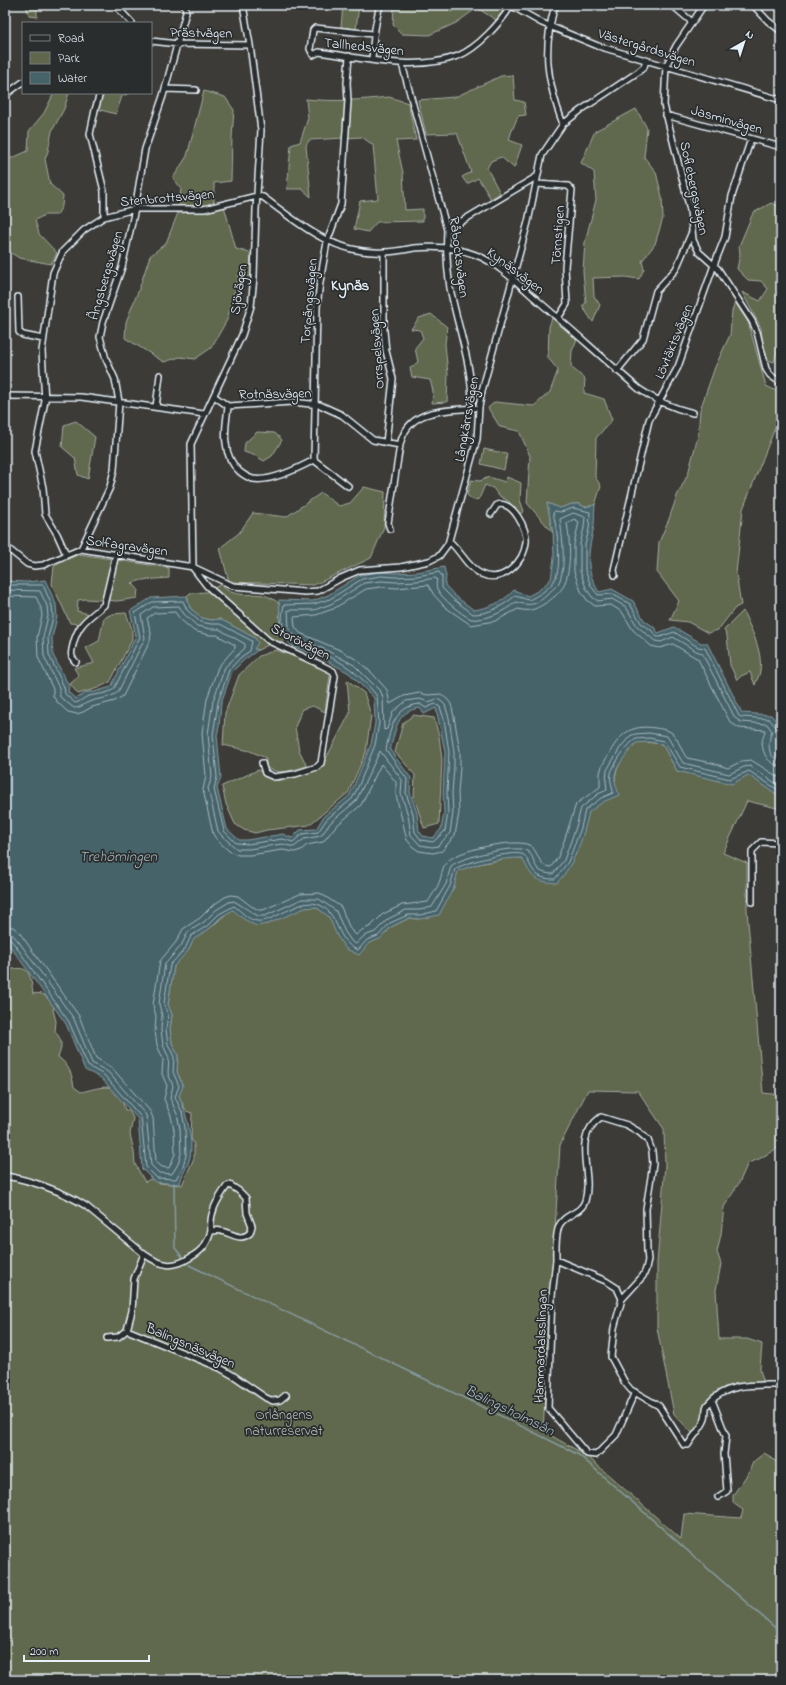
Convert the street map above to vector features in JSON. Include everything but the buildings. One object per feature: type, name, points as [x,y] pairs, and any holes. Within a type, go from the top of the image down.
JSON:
[{"type":"street","points":[[115,5],[131,22]]},
{"type":"street","name":"Ängsbergsvägen","points":[[81,549],[111,481],[114,470],[119,402],[116,379],[106,359],[100,337],[108,304],[122,266],[135,209],[145,149],[178,44],[186,12],[185,5]]},
{"type":"street","name":"Sjövägen","points":[[193,567],[191,446],[204,414],[214,396],[242,335],[250,306],[254,277],[261,130],[250,45],[243,5]]},
{"type":"street","points":[[372,60],[373,34],[380,5]]},
{"type":"street","name":"Tallhedsvägen","points":[[373,34],[315,28],[313,30],[310,49],[312,55],[319,52],[402,64],[435,62],[460,55],[482,40],[511,5]]},
{"type":"street","name":"Västergårdsvägen","points":[[511,5],[549,26],[598,46],[781,100]]},
{"type":"street","points":[[555,5],[549,26],[548,70],[553,96],[563,124]]},
{"type":"street","points":[[672,5],[692,22]]},
{"type":"street","name":"Sofiebergsvägen","points":[[704,5],[676,46],[666,66],[663,97],[666,115],[690,210],[691,234],[699,252],[718,269],[752,321],[766,369],[770,375],[781,382]]},
{"type":"street","points":[[753,5],[768,21],[781,30]]},
{"type":"street","name":"Prästvägen","points":[[152,41],[178,44],[250,45]]},
{"type":"street","name":"Torpängsvägen","points":[[314,460],[317,307],[327,242],[341,204],[348,101],[347,83],[349,56]]},
{"type":"street","name":"Långkärrsvägen","points":[[206,574],[233,586],[298,592],[318,590],[360,570],[401,567],[429,562],[443,551],[449,541],[477,439],[479,407],[484,384],[528,222],[536,184],[536,177],[542,155],[563,124],[638,72],[644,67],[646,60]]},
{"type":"street","name":"Råbocksvägen","points":[[402,64],[447,230],[450,287],[472,382],[472,408]]},
{"type":"street","points":[[5,95],[22,83]]},
{"type":"street","points":[[165,89],[196,90]]},
{"type":"street","points":[[100,94],[90,134],[104,191],[104,217]]},
{"type":"street","name":"Jasminvägen","points":[[666,115],[781,147]]},
{"type":"street","name":"Lövtäktsvägen","points":[[615,575],[614,570],[649,420],[678,367],[725,237],[732,196],[751,139]]},
{"type":"street","points":[[447,230],[536,177]]},
{"type":"street","name":"Törnstigen","points":[[536,184],[568,186],[572,190],[566,268],[567,304],[558,318]]},
{"type":"street","name":"Stenbrottsvägen","points":[[66,554],[57,534],[45,514],[43,488],[35,451],[45,396],[42,351],[43,339],[54,273],[63,251],[84,230],[104,217],[135,209],[204,209],[257,196]]},
{"type":"street","name":"Kynäsvägen","points":[[257,196],[264,197],[310,232],[327,242],[360,252],[384,252],[415,248],[447,248],[478,255],[513,279],[639,389],[659,402],[693,413]]},
{"type":"street","points":[[617,370],[643,339],[656,291],[676,269],[691,234]]},
{"type":"street","name":"Orrspelsvägen","points":[[384,252],[384,331],[386,351],[393,379],[386,443]]},
{"type":"street","points":[[18,297],[18,332],[23,335],[43,339]]},
{"type":"street","points":[[156,407],[160,375]]},
{"type":"street","points":[[5,396],[81,396],[204,414]]},
{"type":"street","name":"Rotnäsvägen","points":[[214,396],[228,406],[292,402],[315,404],[336,412],[352,422],[368,437],[386,443],[400,445]]},
{"type":"street","points":[[228,406],[225,435],[227,454],[232,463],[246,477],[256,480],[268,478],[298,468],[314,460],[348,486]]},
{"type":"street","points":[[390,529],[388,523],[400,445],[407,427],[421,416],[448,410],[479,407]]},
{"type":"street","points":[[449,541],[457,548],[466,562],[476,571],[494,577],[505,574],[518,562],[523,553],[527,541],[526,533],[517,515],[508,506],[500,504],[495,507],[491,514]]},
{"type":"street","name":"Solfagravägen","points":[[5,546],[27,564],[35,566],[47,564],[66,554],[81,549],[193,567],[206,574]]},
{"type":"street","points":[[76,662],[72,659],[71,654],[78,629],[89,617],[104,605],[116,554]]},
{"type":"street","name":"Storövägen","points":[[193,567],[207,586],[269,641],[326,667],[333,671],[335,676],[321,763],[317,768],[295,774],[274,777],[266,773],[262,763]]},
{"type":"street","points":[[752,902],[750,875],[752,851],[761,842],[781,843]]},
{"type":"street","name":"Hammardalsslingan","points":[[635,1392],[616,1435],[596,1455],[587,1454],[548,1408],[552,1296],[559,1226],[581,1208],[585,1201],[587,1185],[584,1145],[585,1138],[595,1121],[601,1117],[627,1125],[639,1132],[648,1140],[652,1151],[653,1164],[646,1209],[648,1260],[643,1276],[622,1299],[614,1328],[611,1356],[625,1383],[635,1392],[659,1406],[684,1445],[688,1444],[706,1418],[706,1410],[708,1404],[712,1400]]},
{"type":"street","points":[[5,1176],[23,1180],[76,1200],[86,1206],[152,1260],[165,1265],[178,1265],[202,1250],[211,1231],[211,1219],[216,1202],[227,1186],[230,1185],[246,1198],[247,1214],[252,1226],[250,1233],[247,1236],[239,1237],[222,1231],[211,1231]]},
{"type":"street","name":"Balingsnäsvägen","points":[[107,1338],[118,1337],[128,1330],[133,1306],[134,1278],[144,1254]]},
{"type":"street","points":[[556,1260],[606,1281],[617,1288],[622,1299]]},
{"type":"street","name":"Balingsnäsvägen","points":[[128,1330],[220,1368],[273,1401],[280,1400],[286,1395]]},
{"type":"street","points":[[718,1496],[727,1491],[724,1454],[726,1436],[712,1400],[724,1390],[747,1385],[781,1385]]},
{"type":"green space","points":[[26,5],[37,5],[37,17],[30,16]]},
{"type":"green space","points":[[343,5],[359,5],[356,29],[341,27]]},
{"type":"green space","points":[[394,5],[442,5],[451,12],[463,5],[498,5],[505,9],[496,20],[477,8],[456,23],[429,35],[402,34],[393,25]]},
{"type":"green space","points":[[513,75],[515,100],[524,102],[526,115],[518,116],[509,140],[522,145],[514,168],[501,157],[491,161],[487,168],[500,193],[491,199],[478,178],[467,184],[462,177],[471,172],[457,133],[426,134],[418,100],[455,97],[501,76]]},
{"type":"green space","points":[[204,91],[225,97],[234,110],[231,181],[214,183],[214,203],[203,206],[179,207],[181,188],[173,178],[187,156]]},
{"type":"green space","points":[[54,94],[69,94],[64,109],[52,131],[45,159],[50,184],[63,196],[62,206],[57,215],[45,215],[35,220],[39,234],[57,253],[51,264],[19,258],[5,249],[5,161],[28,151],[29,131],[44,113]]},
{"type":"green space","points":[[101,94],[127,94],[122,96],[116,114],[97,109]]},
{"type":"green space","points":[[389,97],[408,103],[416,140],[396,141],[403,173],[405,210],[423,209],[423,221],[377,222],[368,232],[354,229],[360,201],[378,199],[373,145],[362,137],[309,140],[306,146],[311,197],[302,189],[287,189],[291,145],[300,142],[308,118],[306,99],[348,100]]},
{"type":"green space","points":[[636,109],[647,128],[644,157],[656,172],[662,197],[663,218],[655,244],[642,261],[644,269],[639,279],[625,277],[593,278],[594,296],[600,305],[593,322],[582,306],[586,303],[583,271],[585,242],[596,200],[594,172],[581,163],[595,131]]},
{"type":"green space","points":[[771,203],[781,207],[781,336],[774,362],[768,360],[763,346],[761,328],[742,292],[760,301],[768,289],[761,281],[748,280],[737,269],[740,254],[739,246],[753,213]]},
{"type":"green space","points":[[224,206],[236,249],[250,253],[252,277],[239,275],[227,320],[211,348],[195,359],[180,357],[164,362],[125,338],[126,322],[150,256],[166,243],[178,213],[204,212]]},
{"type":"green space","points":[[735,302],[748,322],[766,386],[781,393],[780,415],[743,509],[736,573],[741,605],[735,608],[718,630],[708,633],[688,622],[670,620],[679,601],[657,572],[659,542],[677,496],[688,474],[698,436],[700,410],[715,367],[730,335],[732,311]]},
{"type":"green space","points":[[431,314],[447,327],[445,344],[448,374],[447,402],[432,403],[433,391],[430,380],[412,377],[410,368],[418,362],[415,348],[423,338],[420,330],[411,329],[419,318]]},
{"type":"green space","points":[[552,318],[577,339],[572,351],[571,367],[585,379],[584,393],[604,399],[612,420],[596,438],[595,477],[601,486],[595,505],[585,507],[579,504],[572,504],[560,508],[547,503],[553,533],[527,503],[530,456],[519,431],[500,427],[488,408],[495,402],[534,406],[550,392],[558,370],[548,358],[549,327]]},
{"type":"green space","points":[[76,421],[95,437],[88,479],[78,475],[75,458],[62,447],[64,425]]},
{"type":"green space","points":[[257,432],[275,433],[282,440],[272,456],[264,461],[256,456],[244,452],[245,443]]},
{"type":"green space","points":[[484,449],[507,454],[504,470],[481,464]]},
{"type":"green space","points":[[489,477],[505,482],[507,477],[521,483],[520,500],[524,511],[520,514],[508,501],[498,495],[493,488],[485,485],[479,499],[473,500],[467,495],[471,480],[480,481]]},
{"type":"green space","points":[[364,487],[385,492],[384,527],[371,558],[314,585],[229,582],[220,548],[239,533],[253,513],[286,517],[321,493],[339,506],[350,503]]},
{"type":"green space","points":[[79,554],[169,568],[169,578],[142,580],[132,583],[138,589],[137,598],[117,601],[86,599],[78,600],[77,611],[89,614],[81,624],[70,623],[52,584],[54,566]]},
{"type":"green space","points":[[220,585],[228,591],[234,593],[267,596],[280,604],[280,627],[286,640],[268,645],[258,650],[254,649],[255,638],[220,619],[212,620],[202,618],[190,608],[187,596],[190,593],[206,592]]},
{"type":"green space","points":[[743,611],[756,640],[760,656],[760,673],[755,685],[750,672],[741,676],[737,680],[730,665],[727,636],[724,630]]},
{"type":"green space","points":[[126,613],[132,629],[132,640],[110,682],[98,688],[78,694],[70,684],[79,676],[74,668],[94,663],[86,648],[99,641],[104,618],[112,614]]},
{"type":"green space","points":[[276,650],[320,666],[330,675],[325,712],[313,706],[302,709],[295,727],[299,750],[307,766],[281,772],[271,770],[266,767],[266,758],[250,751],[223,745],[225,713],[239,675],[259,656]]},
{"type":"green space","points":[[347,680],[364,693],[371,715],[366,752],[348,793],[309,825],[267,830],[255,833],[244,830],[235,824],[226,804],[222,786],[258,770],[273,780],[286,780],[310,773],[322,766],[350,713]]},
{"type":"green space","points":[[413,715],[434,718],[439,736],[442,760],[439,824],[424,828],[414,797],[415,775],[395,752],[403,723]]},
{"type":"green space","name":"Orlångens naturreservat","points":[[635,741],[662,744],[677,771],[709,777],[722,782],[748,774],[781,797],[781,809],[747,801],[723,853],[747,863],[747,910],[763,1093],[781,1095],[781,1146],[759,1159],[748,1163],[739,1183],[724,1207],[717,1252],[721,1264],[716,1290],[719,1339],[747,1339],[762,1344],[760,1369],[764,1385],[724,1391],[708,1404],[706,1418],[694,1435],[674,1414],[657,1328],[657,1263],[665,1165],[664,1129],[638,1091],[588,1090],[560,1145],[543,1431],[587,1456],[681,1539],[684,1514],[741,1518],[743,1510],[733,1503],[733,1495],[749,1472],[753,1462],[764,1453],[781,1465],[781,1680],[5,1680],[5,971],[19,968],[27,971],[31,980],[33,994],[37,993],[43,995],[54,1007],[53,1010],[56,1021],[55,1032],[61,1041],[58,1057],[65,1063],[69,1070],[74,1087],[81,1092],[107,1087],[117,1090],[120,1094],[125,1110],[129,1110],[133,1118],[130,1134],[135,1164],[145,1182],[150,1179],[152,1180],[154,1177],[159,1181],[158,1183],[182,1185],[194,1158],[194,1144],[191,1139],[192,1113],[186,1111],[179,1096],[180,1078],[177,1072],[178,1056],[172,1043],[170,1029],[172,1015],[168,1005],[174,966],[195,936],[209,929],[225,915],[229,909],[275,918],[297,911],[298,908],[316,907],[366,944],[385,934],[391,927],[409,918],[418,919],[447,898],[454,887],[455,872],[474,865],[499,860],[503,857],[522,858],[575,856],[583,818],[615,781],[615,776],[619,765]]},
{"type":"water","name":"Trehörningen","points":[[547,503],[560,508],[572,504],[579,504],[585,507],[595,505],[589,562],[591,576],[599,592],[612,589],[633,601],[644,620],[654,627],[658,633],[674,627],[701,643],[707,643],[742,713],[771,715],[781,726],[781,732],[777,743],[781,758],[781,797],[748,775],[732,784],[677,771],[662,744],[649,742],[636,743],[616,771],[615,780],[619,795],[603,802],[589,812],[578,850],[569,868],[557,883],[538,880],[535,878],[522,858],[497,860],[466,868],[458,871],[454,887],[439,915],[420,919],[409,918],[391,927],[380,939],[369,943],[359,955],[346,949],[337,936],[329,917],[316,907],[305,908],[268,924],[256,926],[242,918],[233,910],[221,917],[209,929],[194,939],[188,951],[174,966],[168,1004],[172,1015],[170,1029],[172,1043],[178,1056],[177,1072],[183,1086],[179,1096],[189,1126],[191,1150],[189,1161],[180,1184],[155,1182],[142,1169],[138,1119],[101,1078],[85,1070],[66,1024],[5,939],[5,581],[27,582],[45,580],[56,604],[57,617],[52,638],[53,655],[69,686],[68,692],[76,699],[87,692],[94,692],[111,687],[136,636],[130,611],[151,598],[187,596],[190,608],[202,618],[212,620],[220,619],[255,638],[258,643],[254,649],[258,650],[244,660],[232,672],[221,703],[217,735],[221,778],[217,788],[227,829],[239,840],[283,834],[292,838],[300,830],[316,829],[324,816],[349,796],[371,744],[375,723],[374,698],[349,673],[320,657],[292,646],[281,633],[279,600],[313,601],[328,595],[360,575],[380,572],[417,572],[444,567],[446,576],[445,585],[455,596],[474,610],[480,609],[491,606],[500,601],[514,590],[528,596],[539,590],[551,579],[554,558],[553,533]],"holes":[[[420,708],[424,714],[436,708],[445,752],[443,793],[444,813],[441,829],[433,838],[423,836],[419,831],[417,813],[410,792],[411,778],[390,750],[398,723],[402,717],[406,713]]]},
{"type":"waterway","name":"Balingsholmsån","points":[[174,1183],[175,1248],[184,1259]]},
{"type":"waterway","name":"Balingsholmsån","points":[[189,1265],[579,1455],[781,1633]]},
{"type":"district","name":"Kynäs","points":[[350,285]]}]
